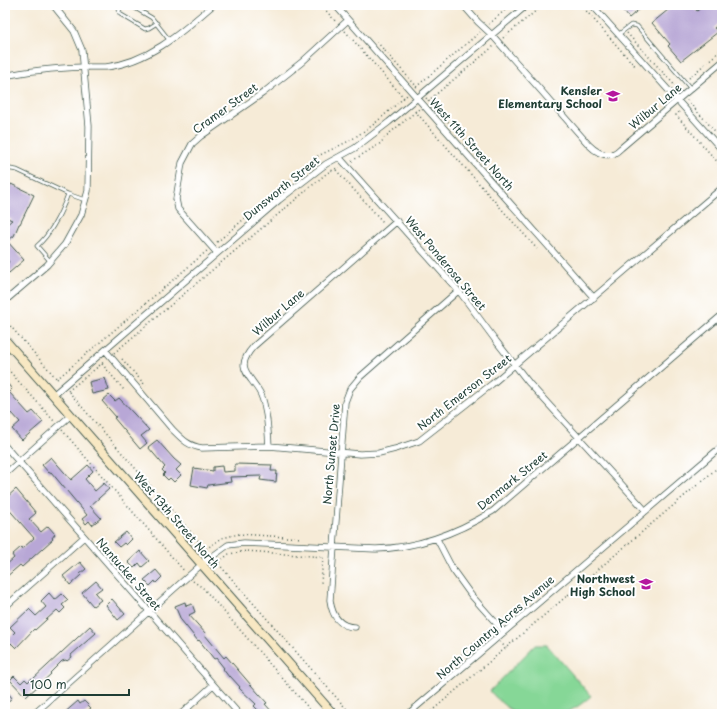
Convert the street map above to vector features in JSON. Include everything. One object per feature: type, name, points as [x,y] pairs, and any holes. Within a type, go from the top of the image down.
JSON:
[{"type":"street","points":[[6,297],[50,261],[65,244],[81,215],[88,191],[89,126],[82,50],[74,32],[53,5]]},
{"type":"street","points":[[5,76],[38,70],[106,66],[125,62],[143,55],[170,41],[214,5]]},
{"type":"street","name":"West 11th Street North","points":[[335,5],[594,298]]},
{"type":"street","points":[[463,5],[498,42]]},
{"type":"street","name":"Dunsworth Street","points":[[53,395],[285,196],[326,164],[355,148],[410,105],[527,5]]},
{"type":"street","points":[[592,5],[722,150]]},
{"type":"street","name":"Cramer Street","points":[[217,253],[178,209],[176,190],[182,163],[186,153],[192,144],[201,136],[263,93],[302,62],[348,20]]},
{"type":"street","name":"Wilbur Lane","points":[[498,42],[589,145],[596,152],[604,154],[612,154],[722,62]]},
{"type":"street","name":"West Ponderosa Street","points":[[339,157],[458,291],[529,383],[646,511]]},
{"type":"street","name":"North Emerson Street","points":[[105,350],[172,430],[193,447],[269,446],[360,454],[379,453],[395,449],[419,441],[514,365],[722,188]]},
{"type":"street","name":"Wilbur Lane","points":[[269,446],[266,410],[260,392],[246,373],[246,354],[397,221]]},
{"type":"street","name":"North Sunset Drive","points":[[355,627],[346,627],[339,621],[331,608],[330,587],[345,402],[350,389],[360,377],[458,291]]},
{"type":"street","name":"Denmark Street","points":[[34,714],[202,564],[228,545],[235,543],[394,549],[437,539],[465,527],[493,511],[722,315]]},
{"type":"street","name":"West 13th Street North","points":[[5,340],[333,714]]},
{"type":"street","points":[[5,474],[71,415]]},
{"type":"street","name":"Nantucket Street","points":[[5,446],[239,714]]},
{"type":"street","name":"North Country Acres Avenue","points":[[408,714],[722,446]]},
{"type":"street","points":[[5,606],[84,537]]},
{"type":"street","points":[[437,539],[453,570],[471,595],[504,632]]},
{"type":"street","points":[[181,714],[213,685]]},
{"type":"lane","points":[[122,5],[119,11],[120,14],[145,29],[157,23]]},
{"type":"lane","points":[[130,5],[152,18],[170,41]]},
{"type":"lane","points":[[619,34],[631,24],[637,26],[691,89]]},
{"type":"lane","points":[[5,168],[17,170],[68,194],[85,200]]},
{"type":"lane","points":[[50,261],[37,246],[48,233],[68,194]]},
{"type":"path","points":[[321,5],[537,249]]},
{"type":"path","points":[[351,714],[68,391],[102,364],[327,172],[358,159],[381,143],[385,136],[543,5]]},
{"type":"path","points":[[580,5],[634,65],[641,59]]},
{"type":"path","points":[[695,5],[699,10]]},
{"type":"path","points":[[626,32],[722,139]]},
{"type":"path","points":[[375,40],[465,140]]},
{"type":"path","points":[[677,88],[722,49]]},
{"type":"path","points":[[684,108],[676,114],[722,167]]},
{"type":"path","points":[[335,169],[384,224]]},
{"type":"path","points":[[5,320],[63,386]]},
{"type":"path","points":[[121,358],[146,386]]},
{"type":"path","points":[[102,364],[124,390]]},
{"type":"path","points":[[5,366],[193,581],[203,588],[314,714]]},
{"type":"path","points":[[428,714],[722,464]]},
{"type":"path","points":[[218,563],[229,554],[247,551],[323,557],[321,583]]},
{"type":"green space","points":[[535,645],[547,645],[591,696],[573,709],[556,714],[517,713],[500,702],[490,691]]},
{"type":"building","points":[[625,5],[644,5],[629,18],[621,8]]},
{"type":"building","points":[[674,5],[692,5],[697,11],[704,5],[722,5],[722,20],[714,28],[718,32],[681,61],[668,46],[670,44],[652,23]]},
{"type":"building","points":[[11,184],[34,195],[14,236],[7,241],[24,260],[9,273],[5,269],[5,265],[9,262],[5,257],[5,226],[12,220],[5,217],[5,196]]},
{"type":"building","points":[[105,378],[109,390],[92,394],[89,382]]},
{"type":"building","points":[[5,381],[12,389],[9,392],[29,414],[33,411],[43,422],[22,440],[12,429],[20,422],[12,413],[5,420]]},
{"type":"building","points":[[109,395],[115,401],[119,398],[149,430],[141,436],[147,443],[140,449],[102,401]]},
{"type":"building","points":[[157,440],[181,465],[176,470],[181,475],[174,482],[170,478],[168,480],[163,475],[165,473],[162,470],[165,467],[148,447]]},
{"type":"building","points":[[51,457],[71,480],[88,465],[93,471],[85,479],[95,491],[104,483],[109,489],[90,506],[101,518],[92,525],[89,521],[86,524],[82,519],[87,515],[51,472],[49,473],[42,465]]},
{"type":"building","points":[[235,464],[272,465],[271,471],[277,471],[276,482],[260,480],[261,476],[230,477],[231,482],[208,485],[207,488],[191,485],[194,468],[213,471],[213,467],[222,466],[223,472],[235,471]]},
{"type":"building","points":[[16,489],[36,513],[29,519],[41,532],[48,526],[55,534],[52,538],[53,539],[22,567],[20,565],[5,578],[5,566],[14,558],[12,555],[21,547],[22,549],[34,538],[5,505],[5,499]]},
{"type":"building","points":[[126,532],[132,539],[126,545],[124,543],[119,547],[114,542]]},
{"type":"building","points":[[140,551],[149,561],[142,567],[139,563],[134,568],[128,562]]},
{"type":"building","points":[[80,562],[86,569],[70,585],[63,576]]},
{"type":"building","points":[[156,570],[162,577],[150,586],[144,580]]},
{"type":"building","points":[[96,581],[102,588],[95,593],[101,600],[93,606],[82,593]]},
{"type":"building","points":[[49,593],[55,600],[62,594],[68,600],[62,605],[65,608],[60,613],[57,610],[35,630],[34,629],[16,648],[11,643],[5,649],[5,642],[15,632],[10,627],[29,609],[36,616],[46,607],[41,601]]},
{"type":"building","points":[[112,599],[125,614],[118,620],[106,605]]},
{"type":"building","points":[[185,602],[186,606],[192,604],[195,612],[189,615],[224,658],[226,656],[267,703],[265,704],[274,714],[262,714],[254,706],[256,704],[239,688],[240,687],[230,676],[229,677],[216,658],[214,659],[181,620],[175,606]]},
{"type":"building","points":[[90,626],[96,633],[71,655],[72,657],[67,661],[62,661],[50,673],[51,674],[26,697],[10,680],[14,676],[21,683],[25,679],[28,682],[32,678],[33,679]]},
{"type":"building","points":[[5,689],[12,698],[5,704]]},
{"type":"building","points":[[78,701],[80,704],[84,701],[91,708],[84,714],[63,714]]},
{"type":"place","name":"Kensler Elementary School","points":[[613,96]]},
{"type":"place","name":"Northwest High School","points":[[646,584]]}]
